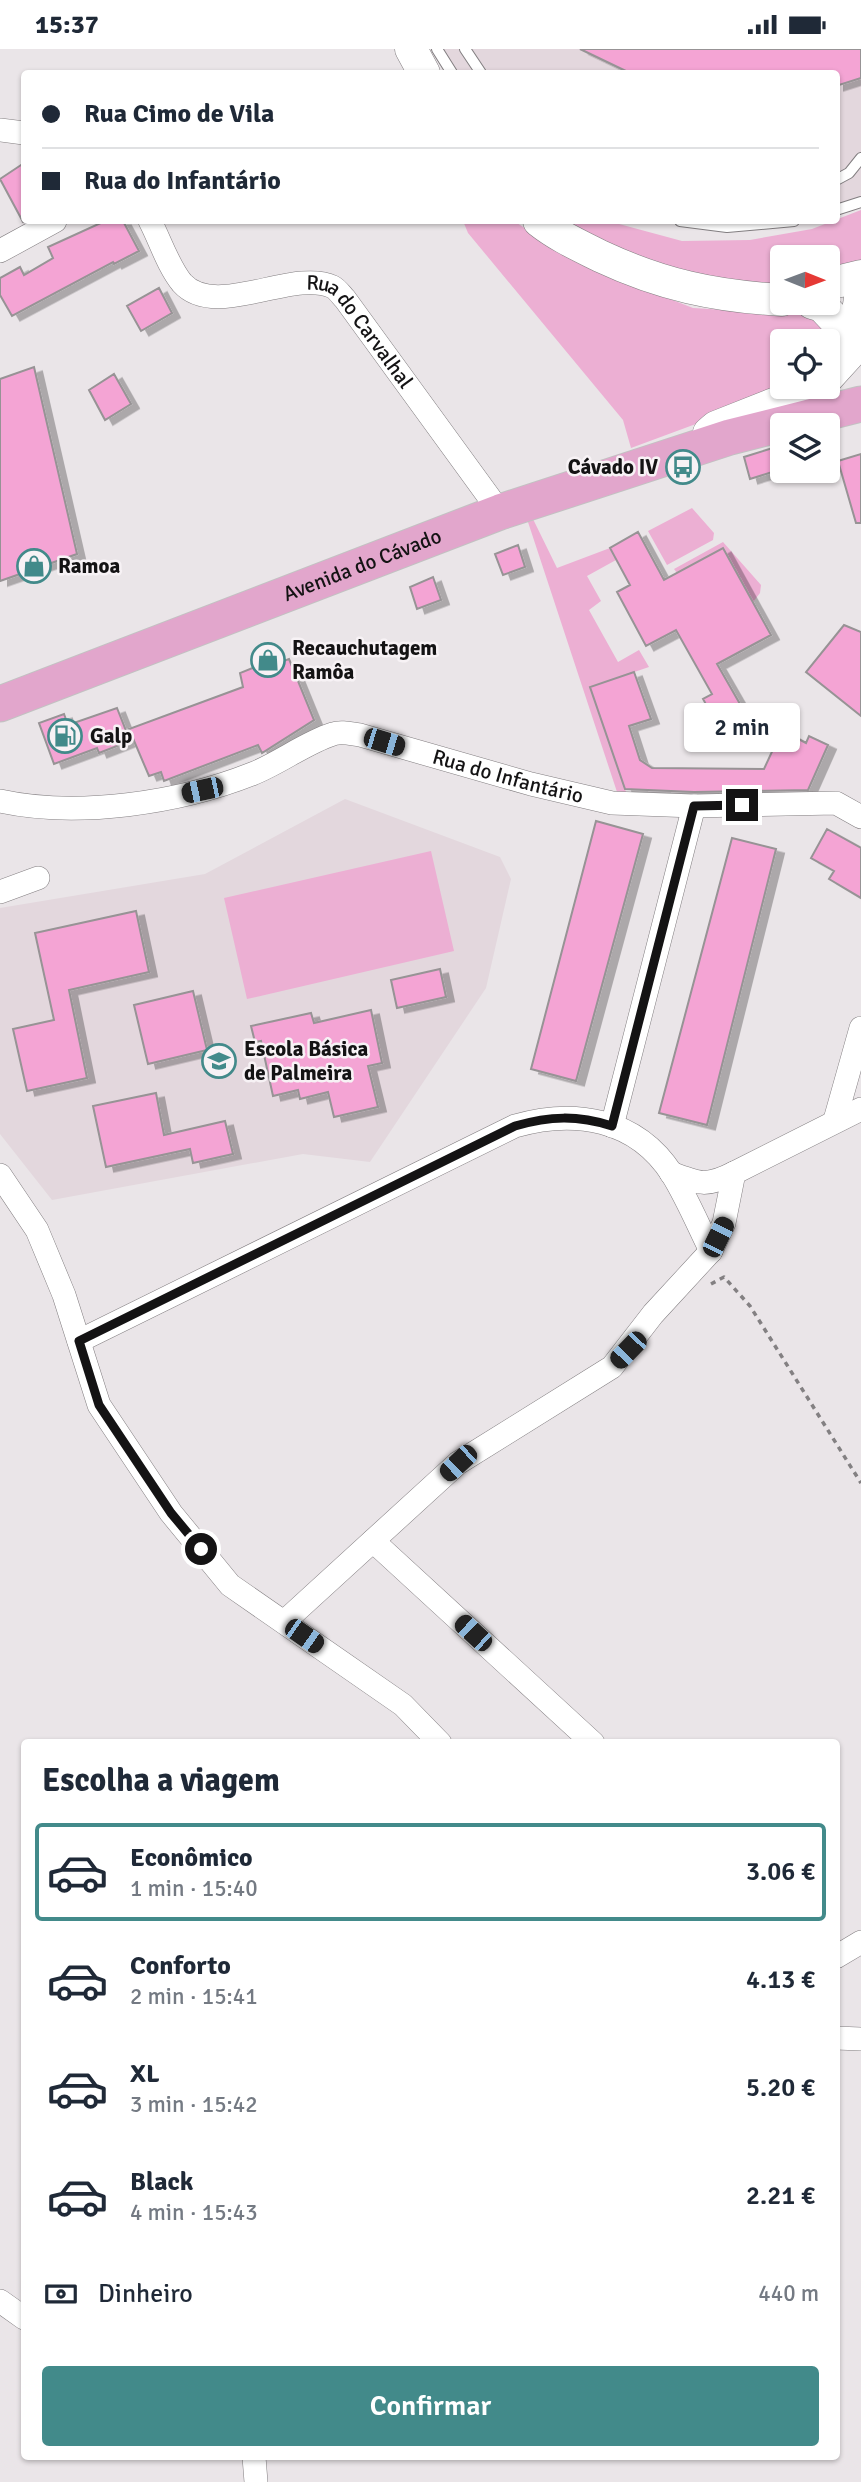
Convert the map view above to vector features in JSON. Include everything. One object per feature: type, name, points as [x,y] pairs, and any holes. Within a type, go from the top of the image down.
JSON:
[{"type":"main road","name":"Avenida do Cávado","points":[[730,437],[861,380]]},
{"type":"main road","name":"Avenida do Cávado","points":[[0,704],[500,512],[730,437],[861,404]]},
{"type":"street","points":[[411,49],[422,70]]},
{"type":"street","points":[[0,130],[21,133]]},
{"type":"street","points":[[0,251],[50,224]]},
{"type":"street","name":"Rua do Carvalhal","points":[[152,224],[182,283],[198,294],[217,296],[308,284],[334,287],[500,512]]},
{"type":"street","points":[[543,224],[558,236],[646,277],[704,293],[770,297]]},
{"type":"street","points":[[840,281],[861,276]]},
{"type":"street","points":[[840,364],[858,343],[861,291]]},
{"type":"street","points":[[831,315],[858,343]]},
{"type":"street","points":[[690,450],[716,427],[787,399]]},
{"type":"street","name":"Rua do Infantário","points":[[0,801],[18,805],[99,807],[155,800],[226,785],[275,765],[335,733],[360,735],[612,803],[694,806],[836,803],[861,817]]},
{"type":"street","points":[[612,1126],[694,806]]},
{"type":"street","points":[[0,892],[38,878]]},
{"type":"street","points":[[835,1120],[861,1028]]},
{"type":"street","points":[[671,1173],[696,1183],[714,1184],[861,1109]]},
{"type":"street","points":[[79,1341],[515,1126],[540,1119],[574,1116],[612,1126],[638,1139],[671,1173],[711,1251]]},
{"type":"street","points":[[284,1622],[458,1463],[612,1367],[653,1314],[711,1251],[724,1223],[734,1173]]},
{"type":"street","points":[[0,1175],[37,1230],[79,1341],[99,1405],[171,1513],[230,1585],[403,1705],[436,1739]]},
{"type":"street","points":[[373,1541],[589,1739]]},
{"type":"street","points":[[840,1955],[861,1942]]},
{"type":"street","points":[[840,2038],[861,2039]]},
{"type":"street","points":[[0,2301],[21,2316]]},
{"type":"street","points":[[253,2460],[256,2482]]},
{"type":"lane","points":[[437,49],[450,70]]},
{"type":"lane","points":[[465,49],[479,70]]},
{"type":"lane","points":[[840,178],[849,173],[861,158]]},
{"type":"lane","points":[[840,209],[861,202]]},
{"type":"lane","points":[[704,224],[727,227],[760,224]]},
{"type":"path","points":[[701,1289],[724,1277],[750,1306],[861,1483]]},
{"type":"shaded area","points":[[436,49],[861,49],[861,202],[840,209],[840,70],[450,70]]},
{"type":"shaded area","points":[[861,210],[861,265],[840,273],[840,245],[770,245],[770,286],[679,277],[564,224],[619,224],[682,241],[750,240],[812,229],[825,224],[840,224],[840,218]]},
{"type":"shaded area","points":[[464,224],[519,224],[578,263],[693,308],[770,311],[770,315],[811,315],[832,329],[770,329],[770,397],[631,448],[623,420],[468,233]]},
{"type":"shaded area","points":[[692,508],[714,533],[713,540],[667,565],[648,531]]},
{"type":"shaded area","points":[[527,519],[533,519],[557,568],[610,548],[616,560],[587,576],[601,601],[589,610],[618,662],[639,650],[649,667],[590,687],[627,795],[618,795]]},
{"type":"shaded area","points":[[723,542],[761,585],[760,593],[753,602],[723,548],[677,573],[674,569]]},
{"type":"shaded area","name":"Escola Básica de Palmeira","points":[[345,799],[500,857],[511,879],[486,988],[370,1162],[303,1154],[52,1200],[0,1134],[0,908],[205,874]]},
{"type":"shaded area","points":[[431,851],[454,951],[247,999],[224,898]]},
{"type":"building","points":[[580,49],[861,49],[861,78],[840,85],[840,70],[624,70]]},
{"type":"building","points":[[21,165],[21,218],[0,179]]},
{"type":"building","points":[[98,224],[125,224],[139,251],[12,316],[0,295],[0,278],[20,267],[24,275],[53,258],[48,247]]},
{"type":"building","points":[[159,288],[172,313],[141,331],[127,306]]},
{"type":"building","points":[[34,367],[77,554],[0,581],[0,379]]},
{"type":"building","points":[[114,374],[131,404],[105,420],[89,390]]},
{"type":"building","points":[[770,449],[770,473],[750,479],[744,457]]},
{"type":"building","points":[[861,454],[861,523],[856,523],[840,460]]},
{"type":"building","points":[[638,532],[664,580],[723,548],[771,635],[717,664],[748,718],[722,733],[703,699],[712,694],[676,630],[646,646],[617,592],[630,585],[610,548]]},
{"type":"building","points":[[518,545],[525,567],[503,575],[495,554]]},
{"type":"building","points":[[433,577],[441,600],[417,609],[410,587]]},
{"type":"building","points":[[844,625],[861,632],[861,716],[806,672]]},
{"type":"building","points":[[289,659],[314,720],[262,753],[258,745],[164,781],[161,772],[149,776],[129,729],[243,687],[240,673],[265,663],[267,667]]},
{"type":"building","points":[[634,672],[651,719],[629,726],[640,760],[652,768],[764,769],[782,730],[806,743],[809,736],[828,745],[808,790],[694,792],[625,789],[590,687]]},
{"type":"building","points":[[117,708],[130,741],[99,753],[97,748],[54,764],[39,723],[64,714],[68,725]]},
{"type":"building","points":[[596,821],[643,834],[576,1081],[531,1069]]},
{"type":"building","points":[[827,829],[861,848],[861,898],[829,879],[834,871],[811,858]]},
{"type":"building","points":[[732,838],[776,849],[707,1125],[659,1113]]},
{"type":"building","points":[[136,911],[149,972],[69,990],[87,1078],[27,1091],[13,1029],[54,1020],[35,933]]},
{"type":"building","points":[[440,969],[446,997],[397,1008],[391,980]]},
{"type":"building","points":[[193,991],[207,1050],[148,1064],[134,1005]]},
{"type":"building","points":[[371,1010],[382,1063],[368,1066],[378,1107],[334,1117],[328,1092],[300,1099],[298,1090],[273,1096],[261,1041],[255,1042],[251,1026],[311,1013],[314,1023]]},
{"type":"building","points":[[156,1093],[164,1135],[225,1121],[233,1154],[193,1163],[190,1149],[106,1167],[93,1106]]},
{"type":"place","name":"Cávado IV","points":[[683,467]]},
{"type":"place","name":"Ramoa","points":[[34,566]]},
{"type":"place","name":"Recauchutagem Ramôa","points":[[268,660]]},
{"type":"place","name":"Galp","points":[[65,736]]},
{"type":"place","name":"Escola Básica de Palmeira","points":[[219,1061]]},
{"type":"route","points":[[201,1549],[171,1513],[99,1405],[79,1341],[92,1337],[515,1126],[540,1119],[574,1116],[612,1126],[691,827],[694,806],[742,805]]}]
